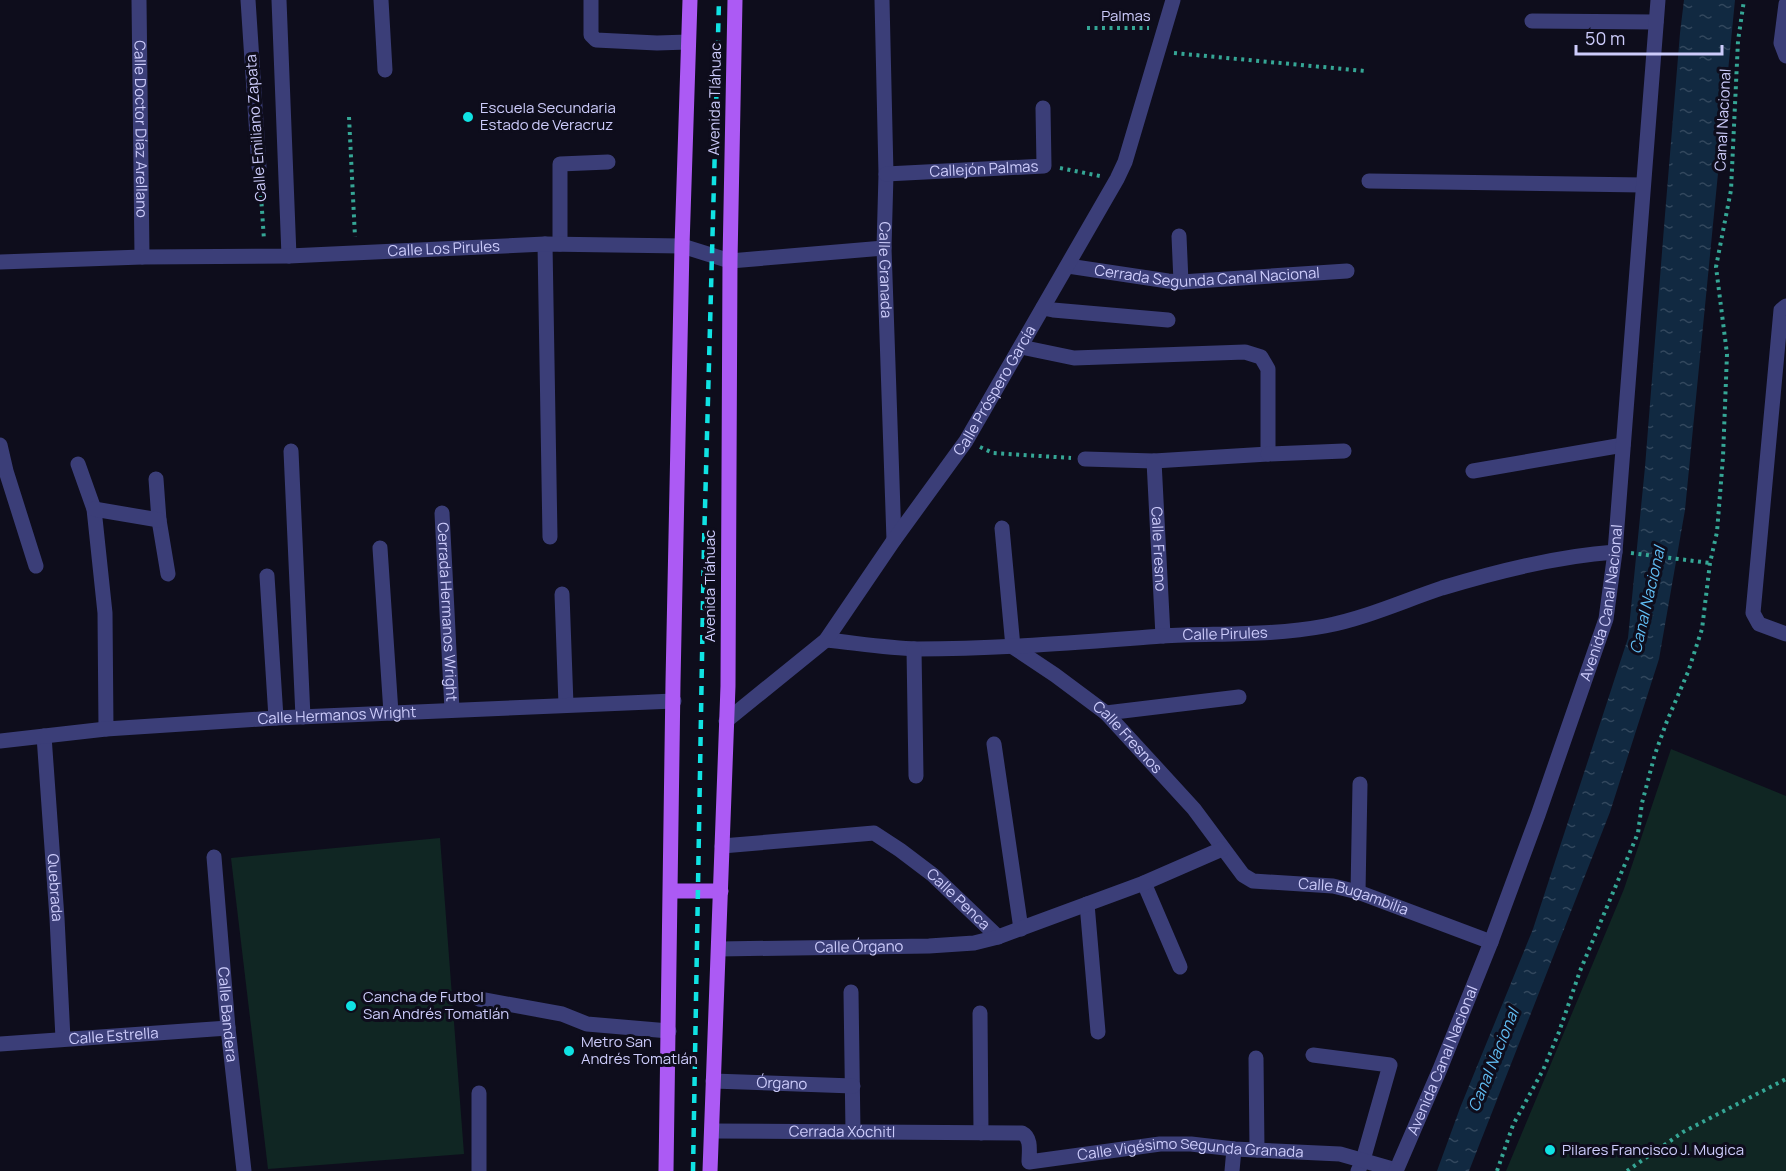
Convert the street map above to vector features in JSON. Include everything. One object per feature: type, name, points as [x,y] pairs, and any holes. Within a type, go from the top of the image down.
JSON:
[{"type":"main road","name":"Avenida Tláhuac","points":[[666,1171],[682,246],[690,0]]},
{"type":"main road","name":"Avenida Tláhuac","points":[[710,1171],[728,686],[730,261],[735,0]]},
{"type":"main road","points":[[671,891],[721,891]]},
{"type":"street","name":"Calle Doctor Díaz Arellano","points":[[139,0],[142,257]]},
{"type":"street","name":"Calle Emiliano Zapata","points":[[248,0],[259,167]]},
{"type":"street","points":[[279,0],[289,256]]},
{"type":"street","points":[[381,0],[385,70]]},
{"type":"street","points":[[591,0],[591,34],[596,40],[688,42]]},
{"type":"street","name":"Calle Granada","points":[[882,0],[886,174],[884,248],[894,540]]},
{"type":"street","name":"Calle Próspero García","points":[[726,721],[826,640],[894,540],[966,441],[1022,347],[1125,162],[1173,0]]},
{"type":"street","name":"Avenida Canal Nacional","points":[[1396,1170],[1491,942],[1606,619],[1615,552],[1658,0]]},
{"type":"street","points":[[1786,4],[1781,43],[1786,56]]},
{"type":"street","points":[[1532,21],[1656,22]]},
{"type":"street","points":[[1043,108],[1044,166]]},
{"type":"street","points":[[550,537],[553,244],[560,164],[608,162]]},
{"type":"street","name":"Callejón Palmas","points":[[886,174],[1044,166]]},
{"type":"street","points":[[1370,181],[1643,185]]},
{"type":"street","points":[[1179,236],[1181,282]]},
{"type":"street","name":"Calle Los Pirules","points":[[0,262],[142,257],[289,256],[553,244],[682,246],[730,261],[884,248]]},
{"type":"street","name":"Cerrada Segunda Canal Nacional","points":[[1068,266],[1181,282],[1347,271]]},
{"type":"street","points":[[1786,306],[1781,310],[1754,613],[1759,624],[1786,634]]},
{"type":"street","points":[[1043,308],[1168,320]]},
{"type":"street","points":[[1022,347],[1074,358],[1245,352],[1261,357],[1268,369],[1268,454]]},
{"type":"street","points":[[0,445],[36,566]]},
{"type":"street","points":[[1473,471],[1623,446]]},
{"type":"street","points":[[291,451],[303,717]]},
{"type":"street","points":[[1085,459],[1154,461],[1344,451]]},
{"type":"street","name":"Calle Fresno","points":[[1154,461],[1163,636]]},
{"type":"street","points":[[78,464],[94,509],[105,614],[106,729]]},
{"type":"street","points":[[156,479],[159,520],[168,574]]},
{"type":"street","points":[[94,509],[159,520]]},
{"type":"street","name":"Cerrada Hermanos Wright","points":[[442,513],[452,710]]},
{"type":"street","points":[[1002,528],[1013,648]]},
{"type":"street","points":[[380,548],[391,713]]},
{"type":"street","name":"Calle Pirules","points":[[826,640],[914,649],[1013,648],[1163,636],[1280,631],[1325,626],[1376,612],[1442,589],[1528,566],[1580,555],[1615,552]]},
{"type":"street","points":[[267,576],[276,718]]},
{"type":"street","points":[[562,594],[566,705]]},
{"type":"street","name":"Calle Fresnos","points":[[1013,648],[1055,675],[1106,713],[1194,809],[1222,849]]},
{"type":"street","points":[[914,649],[916,776]]},
{"type":"street","points":[[1106,713],[1239,697]]},
{"type":"street","name":"Calle Hermanos Wright","points":[[0,741],[106,729],[276,718],[674,701]]},
{"type":"street","name":"Quebrada","points":[[44,736],[63,1039]]},
{"type":"street","points":[[994,744],[1021,928]]},
{"type":"street","points":[[1358,892],[1360,784]]},
{"type":"street","name":"Calle Penca","points":[[722,846],[873,833],[933,875],[998,937],[1144,883],[1222,849]]},
{"type":"street","name":"Calle Bugambilia","points":[[1222,849],[1243,875],[1253,881],[1333,886],[1358,892],[1491,942]]},
{"type":"street","name":"Calle Bandera","points":[[214,857],[228,1028],[244,1171]]},
{"type":"street","points":[[1144,883],[1180,967]]},
{"type":"street","points":[[1087,904],[1098,1032]]},
{"type":"street","name":"Calle Órgano","points":[[719,949],[929,946],[974,943],[998,937]]},
{"type":"street","points":[[851,992],[853,1132]]},
{"type":"street","points":[[479,999],[561,1014],[587,1024],[669,1031]]},
{"type":"street","points":[[977,1133],[980,1013]]},
{"type":"street","name":"Calle Estrella","points":[[0,1044],[228,1028]]},
{"type":"street","points":[[1313,1055],[1390,1065],[1361,1165]]},
{"type":"street","points":[[1256,1058],[1257,1150]]},
{"type":"street","name":"Órgano","points":[[713,1081],[853,1086]]},
{"type":"street","points":[[479,1093],[479,1171]]},
{"type":"street","name":"Cerrada Xóchitl","points":[[712,1131],[977,1133]]},
{"type":"street","name":"Calle Vigésimo Segunda Granada","points":[[977,1133],[1022,1133],[1026,1135],[1029,1139],[1029,1166],[1160,1144],[1191,1144],[1234,1149],[1340,1154],[1361,1165],[1396,1170]]},
{"type":"street","points":[[1232,1171],[1234,1149]]},
{"type":"path","name":"Canal Nacional","points":[[1497,1171],[1513,1125],[1551,1051],[1580,971],[1638,833],[1642,803],[1656,754],[1702,629],[1710,562],[1717,532],[1727,354],[1716,267],[1731,190],[1738,41],[1744,0]]},
{"type":"path","name":"Palmas","points":[[1087,28],[1165,28]]},
{"type":"path","points":[[1158,51],[1365,71]]},
{"type":"path","points":[[349,117],[356,253]]},
{"type":"path","name":"Callejón Palmas","points":[[1044,166],[1117,179]]},
{"type":"path","name":"Calle Emiliano Zapata","points":[[259,167],[265,255]]},
{"type":"path","points":[[966,441],[993,453],[1085,459]]},
{"type":"path","points":[[1631,553],[1710,562]]},
{"type":"path","points":[[1627,1171],[1683,1132],[1786,1079]]},
{"type":"green space","points":[[1671,749],[1786,796],[1786,1171],[1506,1171],[1624,889]]},
{"type":"green space","name":"Cancha de Futbol San Andrés Tomatlán","points":[[440,838],[464,1154],[268,1169],[231,858]]},
{"type":"water","name":"Canal Nacional","points":[[1684,0],[1735,0],[1685,510],[1659,659],[1610,812],[1469,1171],[1437,1171],[1460,1108],[1533,929],[1628,638],[1645,467]]},
{"type":"railway","points":[[693,1171],[704,544],[719,0]]},
{"type":"place","name":"Escuela Secundaria Estado de Veracruz","points":[[468,117]]},
{"type":"place","name":"Cancha de Futbol San Andrés Tomatlán","points":[[351,1006]]},
{"type":"place","name":"Metro San Andrés Tomatlán","points":[[569,1051]]},
{"type":"place","name":"Pilares Francisco J. Mugica","points":[[1550,1150]]}]
